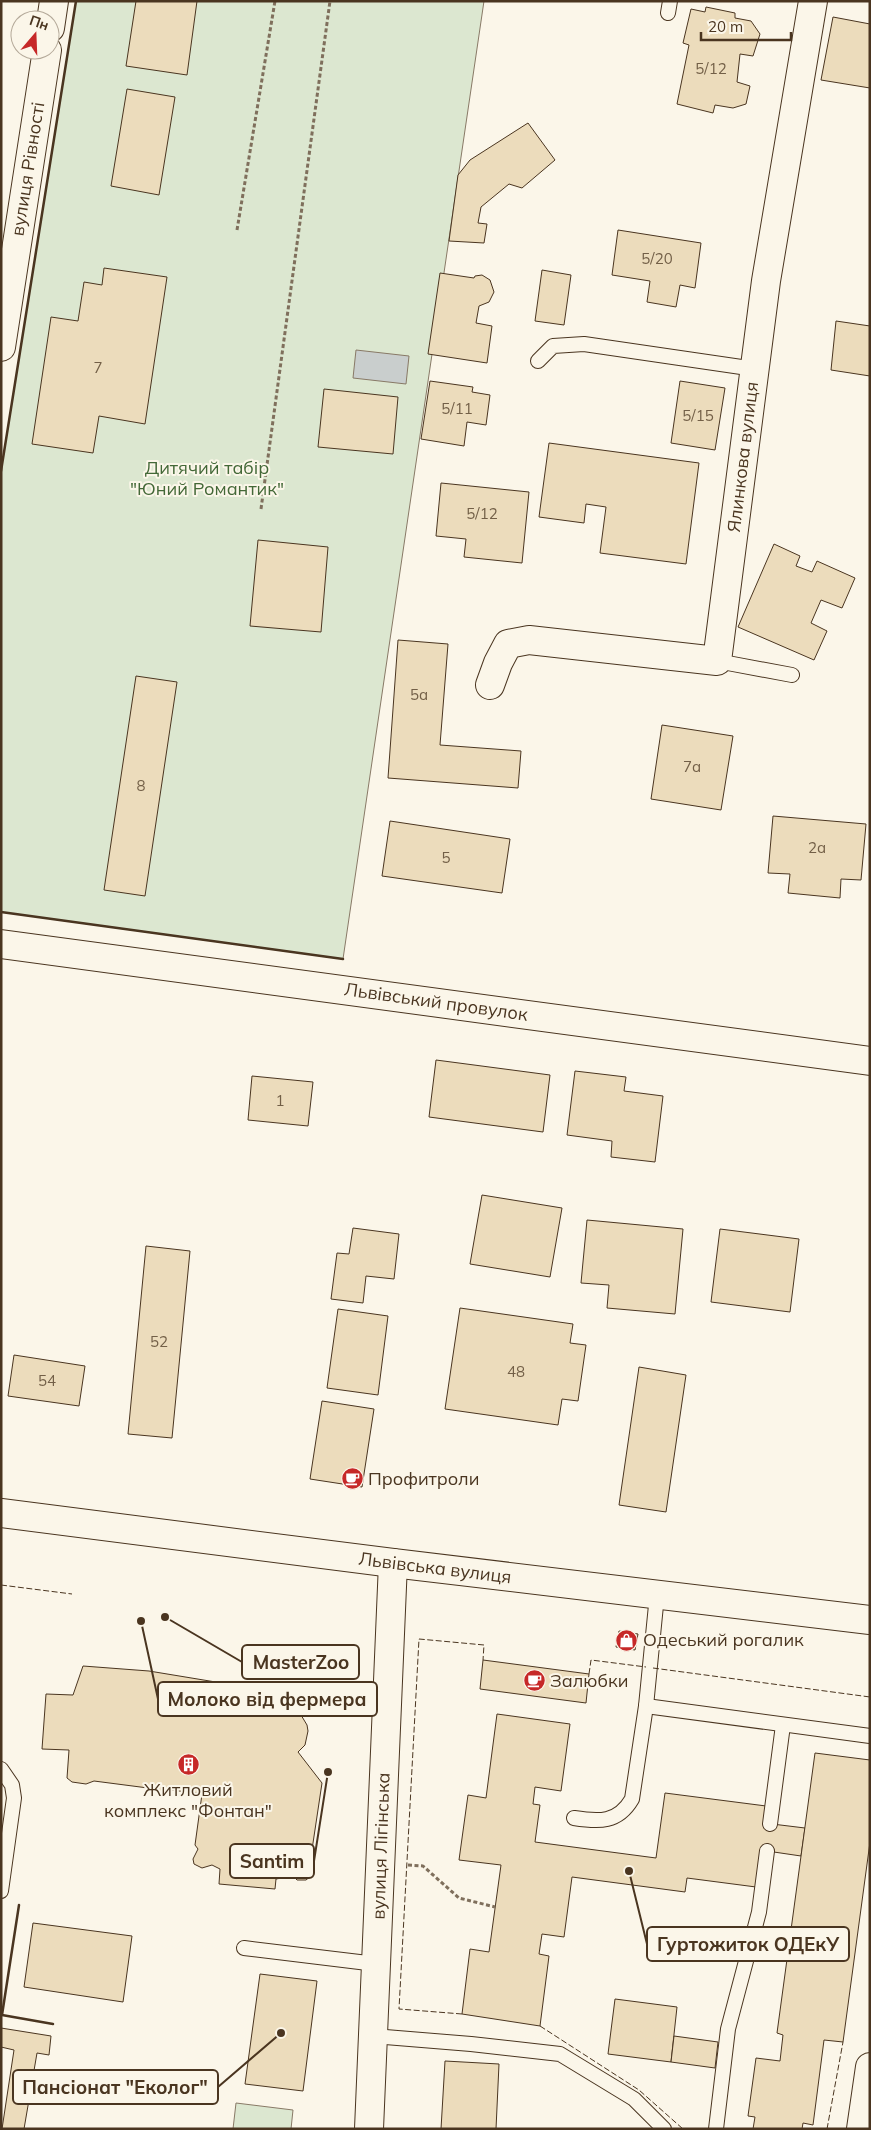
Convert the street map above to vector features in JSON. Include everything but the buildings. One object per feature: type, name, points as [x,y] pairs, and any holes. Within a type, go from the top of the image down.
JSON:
[{"type":"street","name":"Ялинкова вулиця","points":[[717,661],[766,281],[812,1]]},
{"type":"street","name":"вулиця Рівності","points":[[1,345],[45,60]]},
{"type":"street","points":[[490,685],[498,663],[508,644],[529,640],[717,661]]},
{"type":"street","name":"Львівський провулок","points":[[1,944],[870,1061]]},
{"type":"street","name":"Львівська вулиця","points":[[1,1513],[392,1563],[870,1620]]},
{"type":"street","name":"вулиця Лігінська","points":[[369,2129],[392,1563]]},
{"type":"street","points":[[861,2129],[870,2067]]},
{"type":"lane","points":[[538,361],[553,346],[584,344],[754,369]]},
{"type":"lane","points":[[717,661],[792,675]]},
{"type":"lane","points":[[574,1818],[591,1821],[608,1819],[625,1811],[632,1799],[646,1706],[657,1595]]},
{"type":"lane","points":[[646,1706],[870,1736]]},
{"type":"lane","points":[[770,1824],[784,1725]]},
{"type":"lane","points":[[1,1769],[12,1785],[14,1798],[1,1891]]},
{"type":"lane","points":[[716,2129],[728,2029],[759,1912],[767,1851]]},
{"type":"lane","points":[[244,1948],[376,1964]]},
{"type":"lane","points":[[373,2036],[560,2054],[634,2100],[664,2129]]},
{"type":"path","points":[[237,230],[275,1]]},
{"type":"path","points":[[261,508],[330,1]]},
{"type":"path","points":[[380,1863],[423,1866],[460,1898],[495,1907]]},
{"type":"green space","name":"Дитячий табір \"Юний Романтик\"","points":[[76,1],[484,1],[343,959],[1,912],[1,471]]},
{"type":"green space","points":[[236,2103],[293,2110],[291,2129],[233,2129]]},
{"type":"shaded area","points":[[356,350],[409,356],[406,384],[353,378]]},
{"type":"fence","points":[[1,1585],[72,1594]]},
{"type":"fence","points":[[462,2014],[399,2009],[419,1639],[484,1645],[483,1660]]},
{"type":"fence","points":[[589,1674],[591,1660],[646,1667]]},
{"type":"fence","points":[[653,1668],[870,1697]]},
{"type":"fence","points":[[540,2026],[639,2090],[683,2129]]},
{"type":"fence","points":[[827,2129],[843,2042]]},
{"type":"wall","points":[[1,471],[76,1]]},
{"type":"wall","points":[[1,912],[343,959]]},
{"type":"wall","points":[[19,1905],[2,2015],[53,2024]]},
{"type":"place","name":"Профитроли","points":[[352,1479]]},
{"type":"place","name":"MasterZoo","points":[[165,1617]]},
{"type":"place","name":"Молоко від фермера","points":[[141,1621]]},
{"type":"place","name":"Одеський рогалик","points":[[627,1640]]},
{"type":"place","name":"Залюбки","points":[[534,1681]]},
{"type":"place","name":"Житловий комплекс \"Фонтан\"","points":[[188,1765]]},
{"type":"place","name":"Santim","points":[[328,1772]]},
{"type":"place","name":"Гуртожиток ОДЕкУ","points":[[629,1871]]},
{"type":"place","name":"Пансіонат \"Еколог\"","points":[[281,2033]]}]
